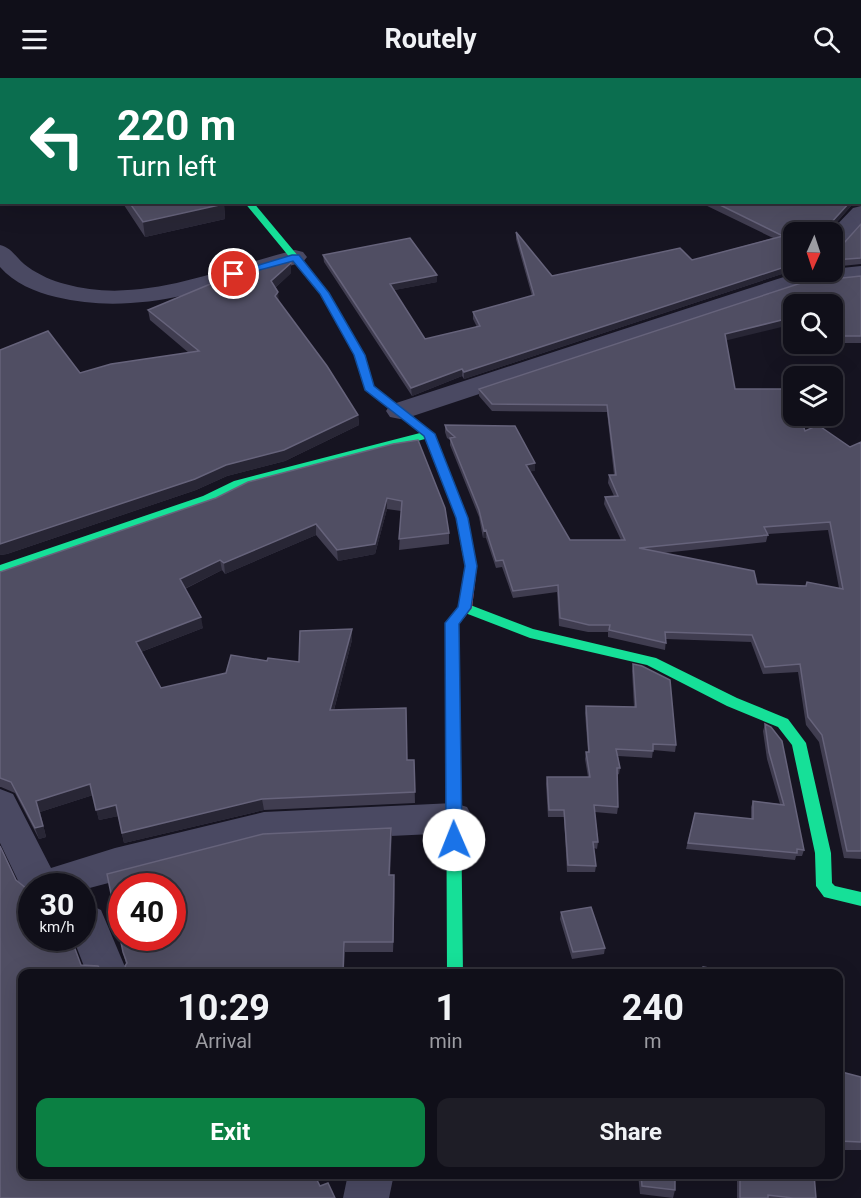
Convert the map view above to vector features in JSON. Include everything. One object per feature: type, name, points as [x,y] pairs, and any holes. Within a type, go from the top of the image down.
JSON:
[{"type":"street","points":[[250,204],[324,293],[360,355],[369,387],[429,434],[462,518],[471,566],[465,608],[452,623],[455,969]]},
{"type":"street","points":[[843,232],[861,213]]},
{"type":"street","points":[[0,252],[21,274],[61,292],[126,297],[163,293],[295,257]]},
{"type":"street","points":[[843,274],[861,273]]},
{"type":"street","points":[[400,411],[524,372],[786,282]]},
{"type":"street","points":[[0,570],[207,499],[238,484],[429,434]]},
{"type":"street","points":[[465,608],[530,633],[651,661],[732,702],[783,723],[799,743],[823,853],[824,886],[830,892],[861,899]]},
{"type":"street","points":[[0,804],[34,873]]},
{"type":"street","points":[[86,873],[264,827],[454,818]]},
{"type":"street","points":[[96,944],[106,969]]},
{"type":"street","points":[[366,1198],[370,1179]]},
{"type":"building","points":[[130,204],[224,204],[143,222]]},
{"type":"building","points":[[718,204],[848,204],[832,222],[783,222],[783,236]]},
{"type":"building","points":[[861,224],[861,258],[843,259],[843,244]]},
{"type":"building","points":[[516,232],[552,276],[680,248],[692,260],[783,236],[783,268],[464,372],[462,369],[411,388],[323,255],[410,238],[437,275],[390,284],[425,339],[480,326],[473,312],[534,295]]},
{"type":"building","points":[[287,259],[291,263],[271,281],[278,292],[275,296],[327,366],[358,415],[284,450],[226,465],[195,479],[0,544],[0,350],[48,331],[80,373],[111,364],[199,351],[148,310],[232,275]]},
{"type":"building","points":[[861,276],[861,336],[843,336],[843,294],[783,294],[783,320],[725,334],[735,389],[783,389],[783,426],[803,426],[805,431],[819,426],[850,447],[861,442],[861,851],[847,851],[822,735],[808,717],[800,664],[765,667],[752,635],[665,632],[666,643],[609,630],[610,625],[589,625],[560,618],[558,585],[513,591],[503,560],[496,561],[486,530],[484,531],[479,510],[450,438],[455,437],[445,425],[515,426],[535,463],[526,465],[570,540],[625,540],[605,497],[618,496],[609,475],[616,475],[607,405],[492,404],[479,389],[804,282],[843,282],[843,278]],"holes":[[[830,522],[843,589],[807,582],[806,586],[757,584],[754,571],[639,548],[768,535],[764,527]]]},
{"type":"building","points":[[418,440],[445,508],[449,533],[399,539],[402,501],[387,498],[375,544],[337,550],[316,524],[224,563],[220,560],[180,579],[201,617],[136,642],[161,688],[226,673],[231,655],[267,661],[268,658],[299,662],[300,631],[352,629],[330,710],[406,708],[407,760],[414,760],[415,792],[262,799],[122,833],[116,805],[96,810],[90,784],[36,801],[43,826],[35,828],[11,782],[0,778],[0,572],[216,498],[248,482],[393,444]]},
{"type":"building","points":[[633,664],[670,680],[676,745],[653,744],[653,751],[616,749],[620,768],[617,768],[618,807],[594,805],[598,842],[593,842],[596,866],[568,865],[564,810],[549,810],[547,777],[590,777],[586,752],[589,752],[586,706],[636,707]]},
{"type":"building","points":[[765,724],[771,727],[782,741],[804,850],[797,849],[797,853],[688,843],[695,813],[753,819],[753,801],[784,805],[769,752]]},
{"type":"building","points":[[391,828],[389,875],[394,875],[393,942],[344,942],[343,969],[126,969],[127,963],[123,952],[186,951],[186,873],[111,873],[263,834]]},
{"type":"building","points":[[0,846],[18,882],[18,951],[76,951],[81,965],[98,966],[100,969],[18,969],[18,1179],[316,1179],[320,1186],[328,1183],[335,1198],[0,1198]]},
{"type":"building","points":[[591,907],[605,948],[573,952],[561,912]]},
{"type":"building","points":[[843,1072],[861,1077],[861,1142],[843,1141]]},
{"type":"building","points":[[641,1179],[675,1179],[675,1190],[642,1186]]},
{"type":"building","points":[[740,1179],[814,1179],[816,1198],[768,1195],[768,1198],[740,1198]]},
{"type":"traffic: fast","points":[[250,204],[324,293],[360,355],[369,387],[429,434],[462,518],[468,551]]},
{"type":"traffic: fast","points":[[0,570],[207,499],[238,484],[429,434]]},
{"type":"traffic: fast","points":[[465,608],[530,633],[651,661],[732,702],[783,723],[799,743],[823,853],[824,886],[830,892],[861,899]]},
{"type":"traffic: fast","points":[[453,725],[455,969]]},
{"type":"traffic: jam","points":[[453,725],[452,623],[465,608],[471,566],[468,551]]},
{"type":"route","points":[[234,274],[295,257],[324,293],[360,355],[369,387],[429,434],[446,476],[462,518],[471,566],[465,608],[452,623],[454,840]]}]
